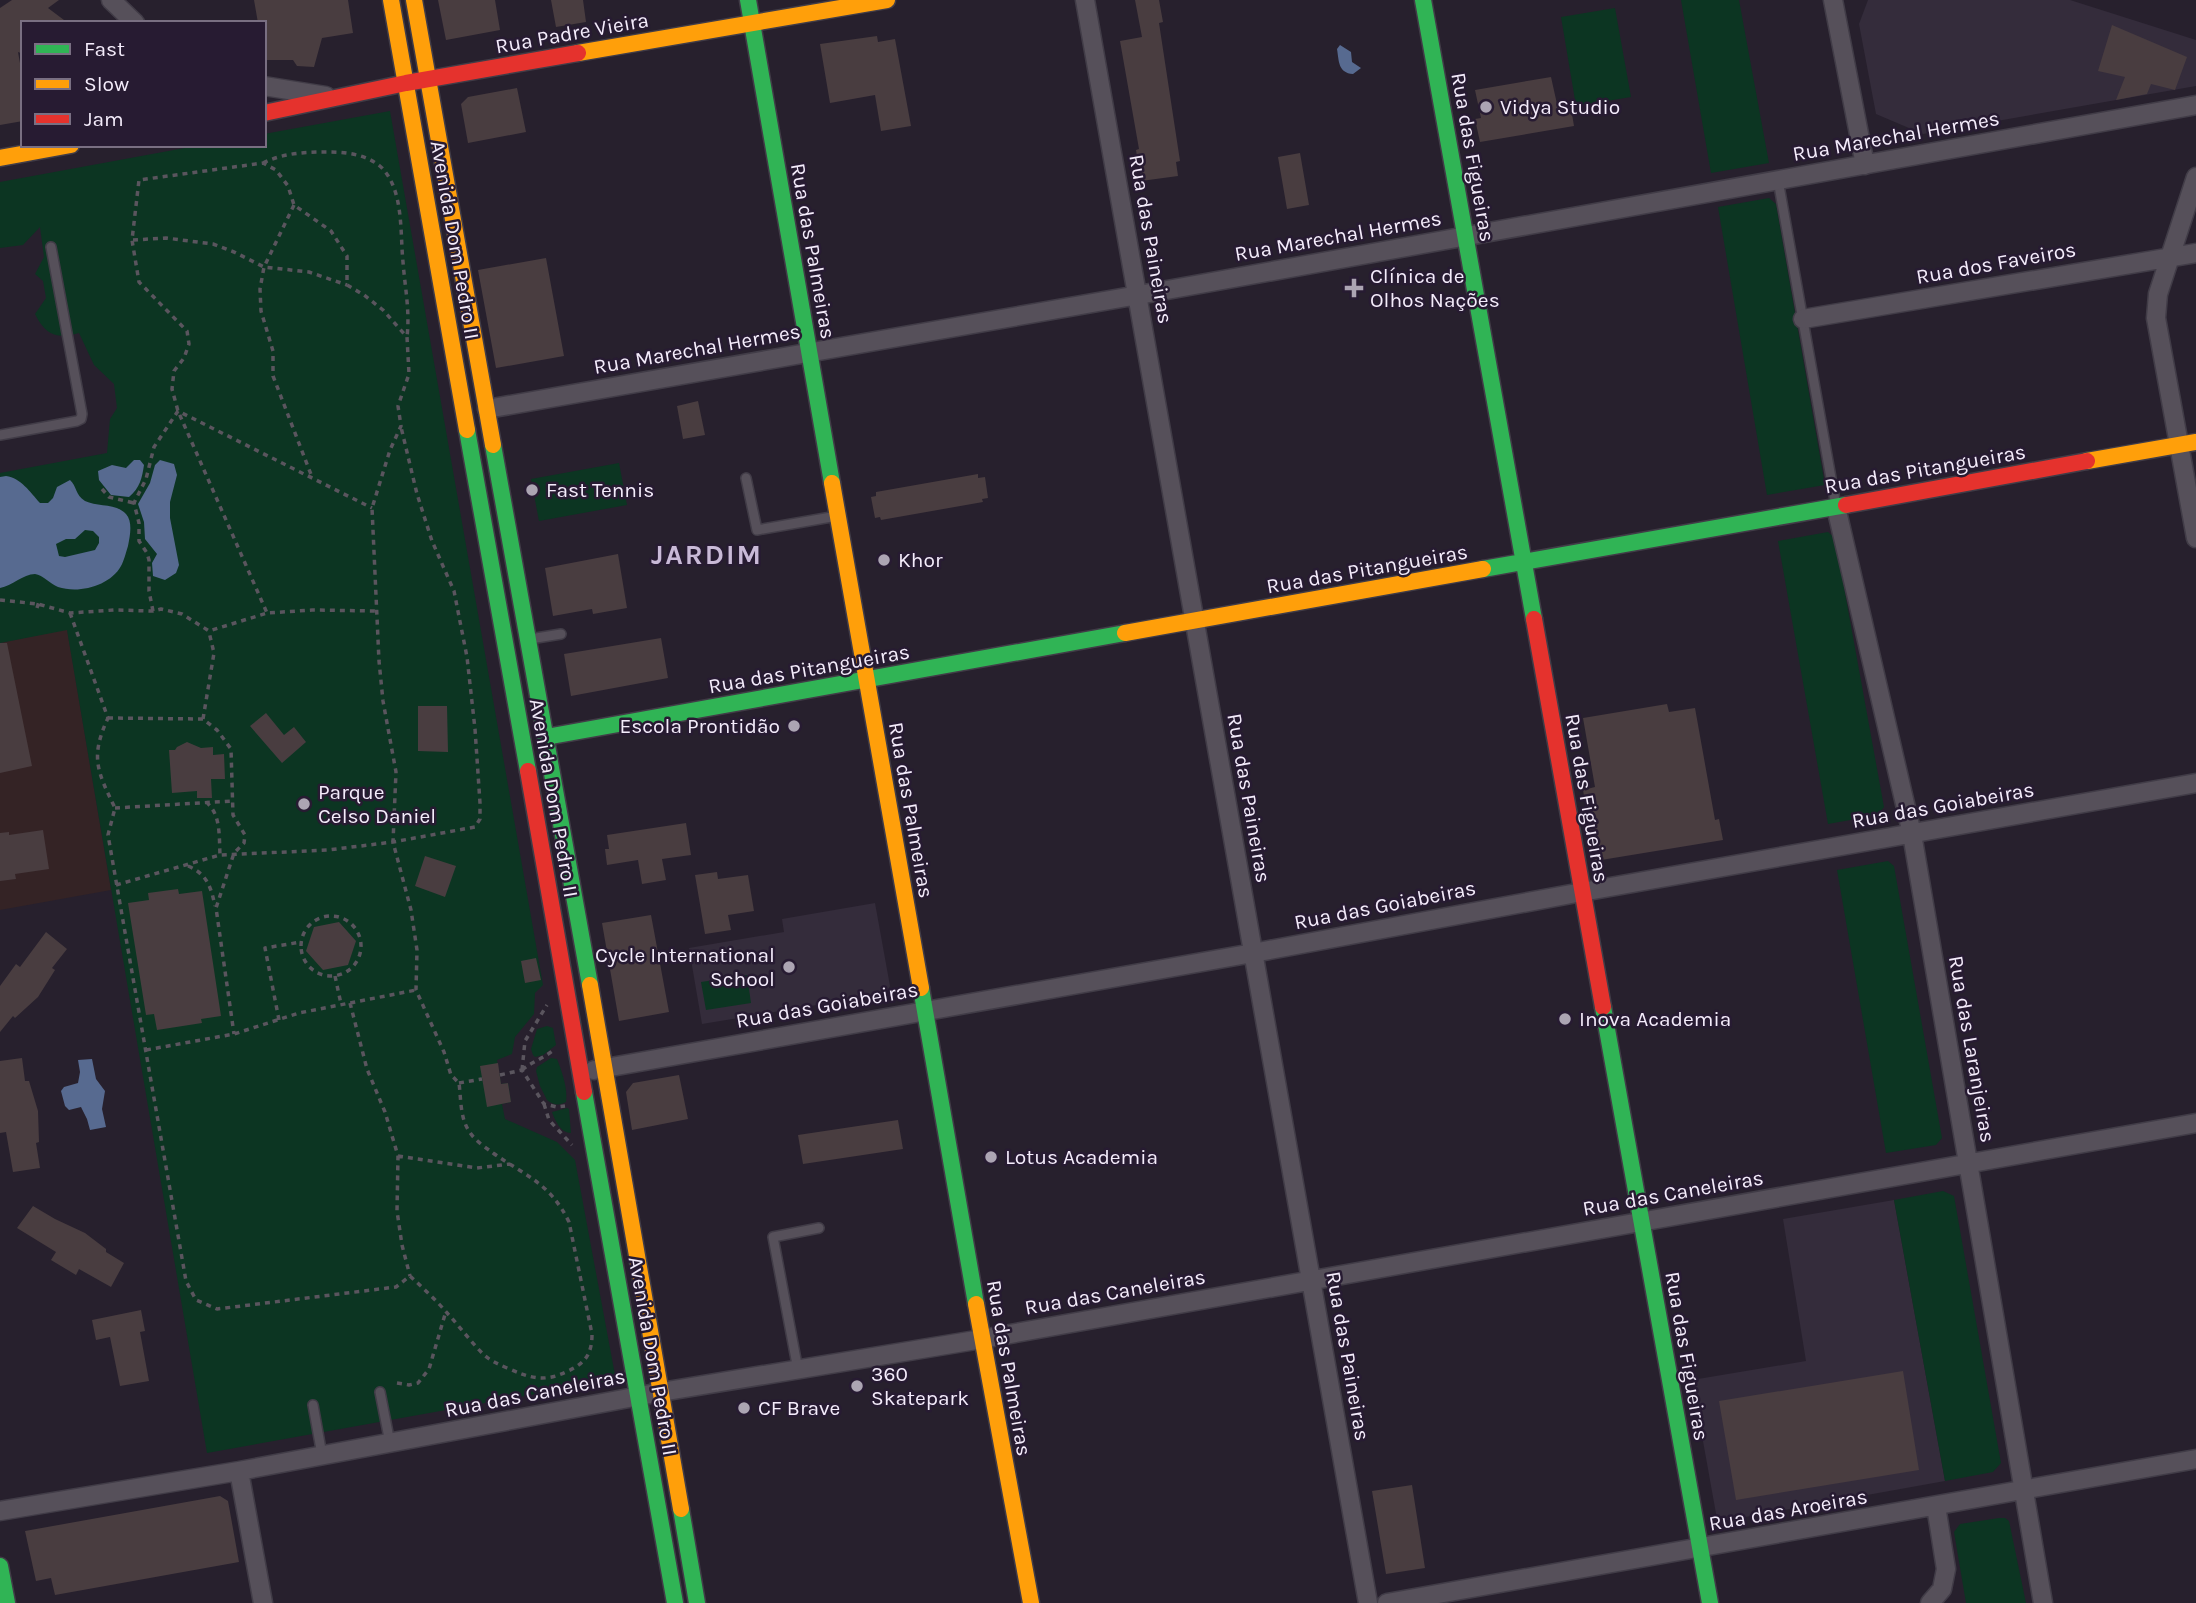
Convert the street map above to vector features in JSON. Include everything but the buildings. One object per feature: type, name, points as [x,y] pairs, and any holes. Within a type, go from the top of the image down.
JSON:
[{"type":"main road","name":"Avenida Dom Pedro II","points":[[391,0],[675,1603]]},
{"type":"main road","name":"Avenida Dom Pedro II","points":[[414,0],[605,1068],[697,1603]]},
{"type":"main road","name":"Rua das Palmeiras","points":[[748,0],[982,1339],[1031,1603]]},
{"type":"main road","name":"Rua Padre Vieira","points":[[266,113],[428,79],[887,0]]},
{"type":"main road","name":"Rua das Figueiras","points":[[1423,0],[1710,1603]]},
{"type":"main road","points":[[0,158],[60,147]]},
{"type":"main road","name":"Rua das Pitangueiras","points":[[546,737],[2188,443]]},
{"type":"main road","points":[[0,1566],[7,1603]]},
{"type":"street","points":[[111,0],[133,21]]},
{"type":"street","name":"Rua das Paineiras","points":[[1085,0],[1368,1603]]},
{"type":"street","points":[[1833,0],[1864,164]]},
{"type":"street","points":[[266,86],[333,97]]},
{"type":"street","name":"Rua Marechal Hermes","points":[[487,409],[2196,105]]},
{"type":"street","points":[[2196,177],[2158,293],[2156,318],[2188,443],[2196,538]]},
{"type":"street","name":"Rua dos Faveiros","points":[[1803,319],[2196,253]]},
{"type":"street","name":"Rua das Laranjeiras","points":[[1836,507],[1912,834],[2043,1603]]},
{"type":"street","name":"Rua das Goiabeiras","points":[[582,1073],[2196,783]]},
{"type":"street","name":"Rua das Caneleiras","points":[[0,1511],[239,1471],[661,1392],[982,1339],[2196,1123]]},
{"type":"street","name":"Rua das Aroeiras","points":[[1387,1603],[2196,1459]]},
{"type":"street","points":[[239,1471],[263,1603]]},
{"type":"street","points":[[1930,1603],[1937,1597],[1946,1581],[1936,1506]]},
{"type":"lane","points":[[1778,180],[1836,507]]},
{"type":"lane","points":[[0,435],[80,419],[82,414],[51,247]]},
{"type":"lane","points":[[746,478],[757,530],[838,516]]},
{"type":"lane","points":[[528,639],[562,634]]},
{"type":"lane","points":[[798,1370],[773,1237],[819,1228]]},
{"type":"lane","points":[[380,1392],[390,1443]]},
{"type":"lane","points":[[313,1405],[322,1455]]},
{"type":"path","points":[[116,885],[220,855],[328,850],[393,842],[475,828],[480,819],[475,729],[467,657],[454,591],[432,541],[417,494],[398,406],[409,374],[407,337],[410,314],[398,208],[390,179],[382,168],[361,156],[342,152],[277,156],[263,163],[139,180],[132,240],[139,282],[187,331],[189,345],[184,358],[174,371],[172,388],[178,411],[267,613]]},
{"type":"path","points":[[263,163],[276,170],[288,186],[294,205],[331,231],[347,256],[347,285]]},
{"type":"path","points":[[294,205],[264,267],[260,289],[261,311],[273,351],[273,376],[312,479]]},
{"type":"path","points":[[132,240],[166,238],[213,244],[264,267],[309,272],[347,285],[383,310],[407,337]]},
{"type":"path","points":[[178,411],[372,508]]},
{"type":"path","points":[[153,611],[149,591],[149,560],[139,541],[139,523],[134,503],[146,479],[154,447],[178,411]]},
{"type":"path","points":[[350,1003],[367,1069],[385,1112],[398,1156],[397,1211],[410,1276],[492,1362],[530,1377],[543,1379],[557,1376],[581,1364],[589,1355],[592,1334],[569,1222],[562,1208],[543,1186],[482,1144],[469,1131],[464,1118],[459,1083],[451,1075],[444,1052],[416,989],[417,950],[411,910],[393,842],[396,772],[382,688],[372,508],[390,450],[401,426]]},
{"type":"path","points":[[102,489],[109,497],[134,503]]},
{"type":"path","points":[[0,600],[70,613],[153,611],[161,608],[182,614],[209,631],[214,653],[203,719]]},
{"type":"path","points":[[209,631],[267,613],[312,610],[377,611]]},
{"type":"path","points":[[70,613],[108,718],[98,741],[97,755],[100,776],[116,808],[108,835],[186,1281],[196,1300],[217,1309],[396,1287],[410,1276]]},
{"type":"path","points":[[108,718],[203,719],[217,730],[231,749],[233,815],[246,835],[244,843],[234,853],[216,908]]},
{"type":"path","points":[[116,808],[232,801]]},
{"type":"path","points":[[206,802],[216,815],[220,855]]},
{"type":"path","points":[[188,866],[203,874],[210,885],[216,908],[234,1034]]},
{"type":"path","points":[[329,916],[348,921],[356,929],[361,948],[359,958],[353,966],[335,976],[326,976],[309,967],[301,951],[304,932],[310,924],[329,916]]},
{"type":"path","points":[[279,1020],[265,948],[301,942]]},
{"type":"path","points":[[335,976],[341,1004]]},
{"type":"path","points":[[146,1051],[234,1034],[341,1004],[416,989]]},
{"type":"path","points":[[551,998],[525,1041],[522,1070],[544,1104],[549,1120],[578,1151]]},
{"type":"path","points":[[500,1075],[522,1070],[560,1046]]},
{"type":"path","points":[[459,1083],[482,1079]]},
{"type":"path","points":[[544,1104],[557,1107],[570,1105]]},
{"type":"path","points":[[398,1156],[477,1168],[510,1164]]},
{"type":"path","points":[[397,1383],[418,1383],[429,1369],[446,1311]]},
{"type":"shaded area","points":[[1868,0],[2070,0],[2196,40],[2196,86],[1923,134],[1876,114],[1859,24]]},
{"type":"shaded area","points":[[67,629],[111,890],[0,910],[0,643]]},
{"type":"shaded area","name":"Cycle International School","points":[[875,903],[890,986],[884,994],[702,1024],[689,948],[784,932],[782,919]]},
{"type":"shaded area","points":[[1894,1200],[1945,1481],[1723,1521],[1717,1519],[1692,1380],[1806,1361],[1783,1219]]},
{"type":"green space","points":[[1681,0],[1739,0],[1769,163],[1711,173]]},
{"type":"green space","points":[[1615,8],[1631,97],[1576,106],[1561,17]]},
{"type":"green space","name":"Parque Celso Daniel","points":[[390,111],[543,985],[535,993],[534,1014],[515,1037],[512,1054],[497,1060],[501,1084],[508,1083],[511,1102],[502,1104],[505,1119],[557,1142],[575,1160],[615,1375],[613,1380],[207,1453],[67,630],[0,643],[0,473],[107,453],[110,419],[117,408],[114,384],[94,365],[79,333],[64,336],[53,334],[43,327],[35,314],[46,298],[43,281],[35,274],[44,257],[40,227],[23,245],[0,248],[0,182],[190,147],[266,147],[266,134]]},
{"type":"green space","points":[[1769,198],[1776,204],[1825,485],[1767,495],[1718,207]]},
{"type":"green space","points":[[619,463],[627,505],[539,521],[531,479]]},
{"type":"green space","points":[[1828,532],[1835,538],[1884,807],[1878,815],[1828,824],[1778,541]]},
{"type":"green space","points":[[1888,861],[1894,866],[1942,1138],[1936,1145],[1886,1153],[1837,870]]},
{"type":"green space","points":[[747,975],[751,1003],[706,1010],[701,982]]},
{"type":"green space","points":[[547,1026],[553,1028],[556,1045],[543,1055],[535,1057],[531,1049],[537,1029]]},
{"type":"green space","points":[[551,1058],[557,1059],[563,1075],[566,1102],[561,1104],[547,1100],[536,1071],[537,1067]]},
{"type":"green space","points":[[567,1108],[571,1133],[561,1129],[552,1112]]},
{"type":"green space","points":[[1943,1191],[1954,1196],[2001,1463],[1993,1472],[1945,1481],[1894,1200]]},
{"type":"green space","points":[[1999,1518],[2009,1521],[2026,1603],[1966,1603],[1954,1532],[1960,1524]]},
{"type":"water","points":[[1340,45],[1351,52],[1352,62],[1361,68],[1353,74],[1344,71],[1340,66],[1337,49]]},
{"type":"water","points":[[134,460],[140,460],[144,465],[136,490],[129,497],[111,495],[99,480],[98,471],[112,465],[126,468]]},
{"type":"water","points":[[160,460],[174,464],[177,475],[170,502],[170,518],[179,565],[176,573],[165,580],[153,576],[152,563],[157,554],[145,539],[144,522],[138,504],[150,483],[155,465]]},
{"type":"water","points":[[0,477],[16,480],[40,503],[48,503],[57,487],[70,480],[85,501],[112,507],[126,514],[130,521],[128,546],[116,573],[102,583],[84,589],[58,587],[35,574],[0,588]],"holes":[[[85,530],[93,531],[99,537],[95,550],[59,556],[56,544],[66,539],[75,539]]]},
{"type":"water","points":[[92,1059],[96,1079],[105,1091],[102,1109],[106,1127],[90,1130],[81,1107],[69,1110],[65,1106],[61,1091],[64,1087],[78,1083],[78,1060]]},
{"type":"traffic: fast","points":[[748,0],[832,483]]},
{"type":"traffic: fast","points":[[1423,0],[1534,619]]},
{"type":"traffic: fast","points":[[467,430],[528,771]]},
{"type":"traffic: fast","points":[[493,445],[590,985]]},
{"type":"traffic: fast","points":[[1483,569],[1846,505]]},
{"type":"traffic: fast","points":[[546,737],[1125,633]]},
{"type":"traffic: fast","points":[[921,988],[976,1304]]},
{"type":"traffic: fast","points":[[1603,1007],[1710,1603]]},
{"type":"traffic: fast","points":[[584,1092],[675,1603]]},
{"type":"traffic: fast","points":[[681,1509],[697,1603]]},
{"type":"traffic: fast","points":[[0,1566],[7,1603]]},
{"type":"traffic: slow","points":[[391,0],[467,430]]},
{"type":"traffic: slow","points":[[414,0],[493,445]]},
{"type":"traffic: slow","points":[[578,53],[887,0]]},
{"type":"traffic: slow","points":[[0,158],[60,147]]},
{"type":"traffic: slow","points":[[2087,461],[2196,442]]},
{"type":"traffic: slow","points":[[832,483],[921,988]]},
{"type":"traffic: slow","points":[[1125,633],[1483,569]]},
{"type":"traffic: slow","points":[[590,985],[681,1509]]},
{"type":"traffic: slow","points":[[976,1304],[1031,1603]]},
{"type":"traffic: jam","points":[[266,113],[406,83],[578,53]]},
{"type":"traffic: jam","points":[[1846,505],[2087,461]]},
{"type":"traffic: jam","points":[[1534,619],[1603,1007]]},
{"type":"traffic: jam","points":[[528,771],[584,1092]]},
{"type":"place","name":"Vidya Studio","points":[[1486,107]]},
{"type":"place","name":"Clínica de Olhos Nações","points":[[1354,288]]},
{"type":"place","name":"Fast Tennis","points":[[532,490]]},
{"type":"place","name":"Khor","points":[[884,560]]},
{"type":"place","name":"Escola Prontidão","points":[[794,726]]},
{"type":"place","name":"Parque Celso Daniel","points":[[304,804]]},
{"type":"place","name":"Cycle International School","points":[[789,967]]},
{"type":"place","name":"Inova Academia","points":[[1565,1019]]},
{"type":"place","name":"Lotus Academia","points":[[991,1157]]},
{"type":"place","name":"360 Skatepark","points":[[857,1386]]},
{"type":"place","name":"CF Brave","points":[[744,1408]]},
{"type":"district","name":"JARDIM","points":[[707,554]]}]
